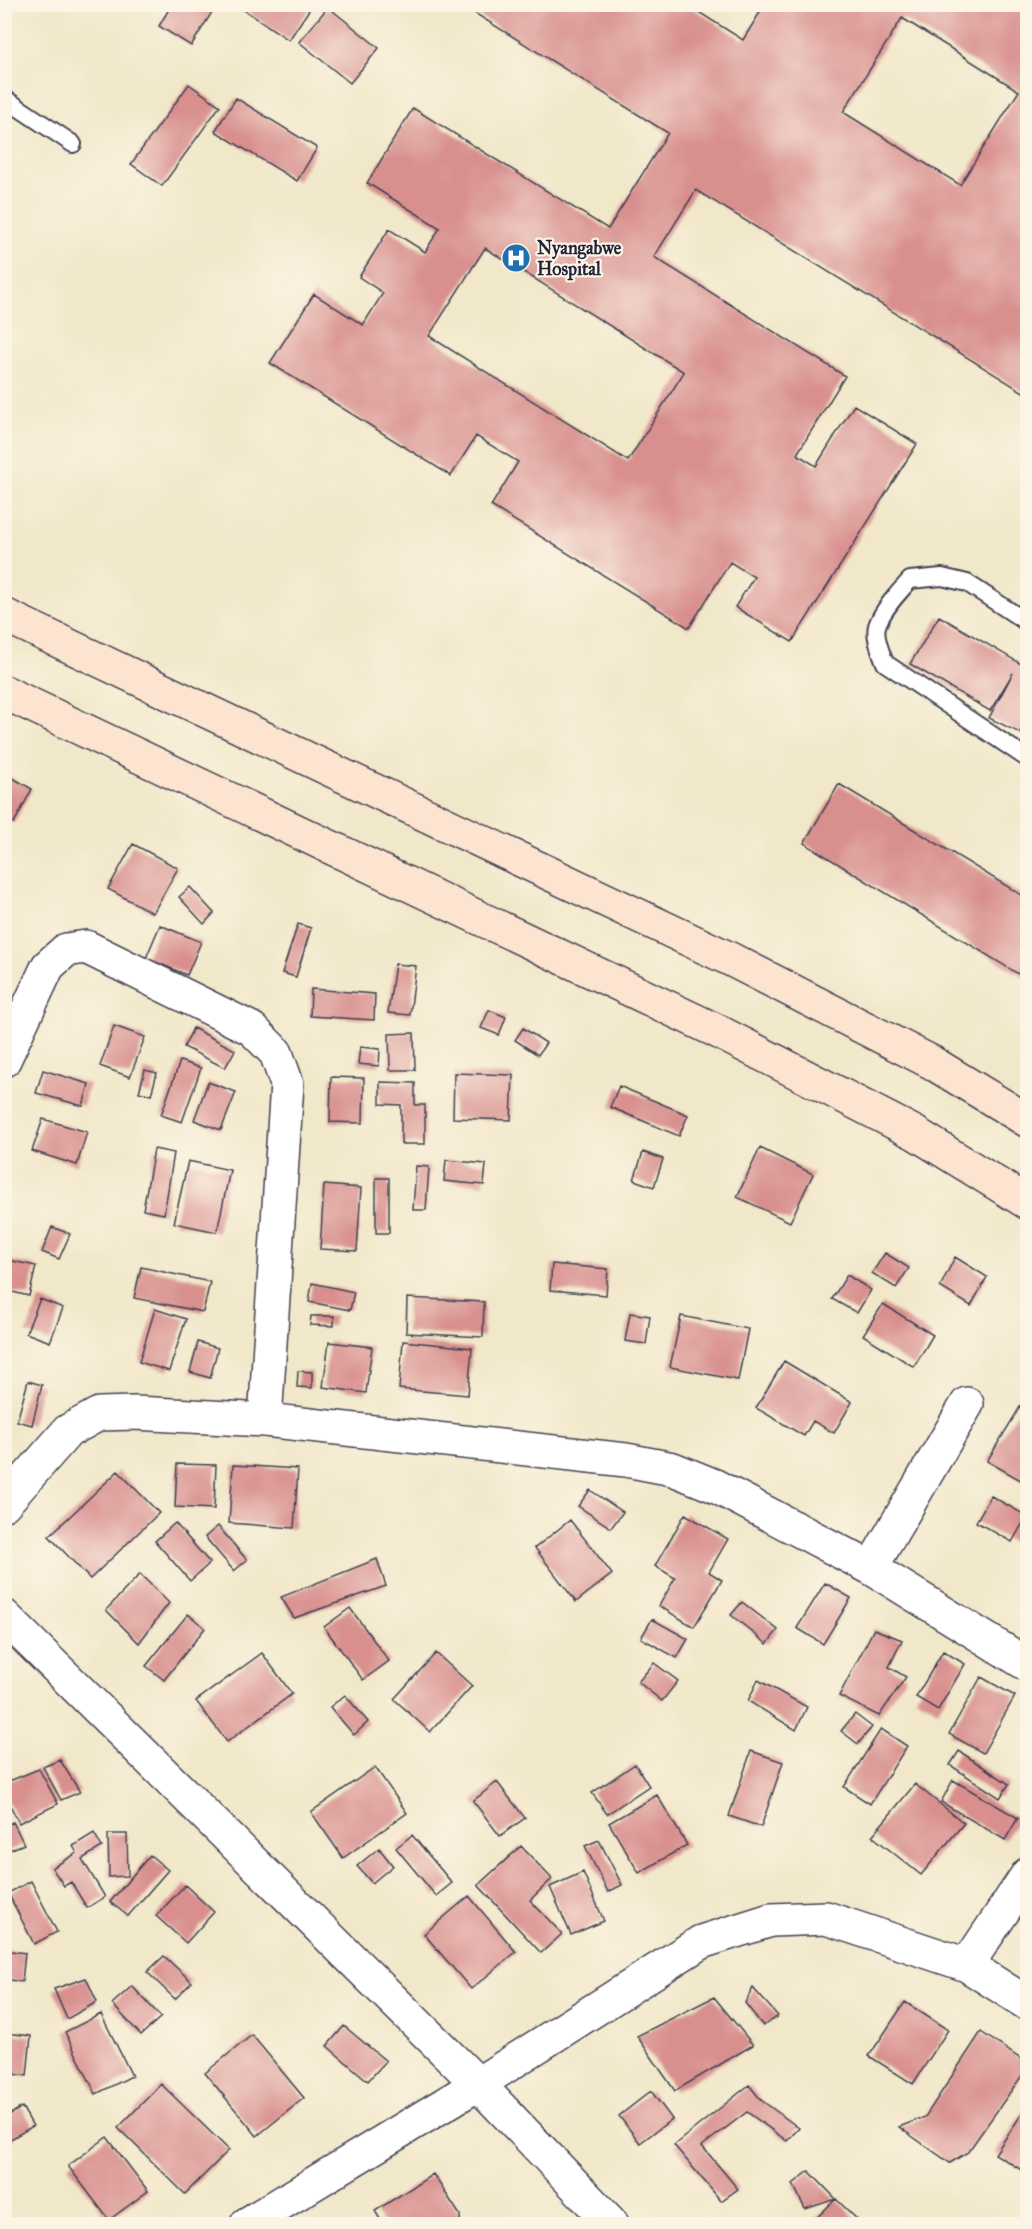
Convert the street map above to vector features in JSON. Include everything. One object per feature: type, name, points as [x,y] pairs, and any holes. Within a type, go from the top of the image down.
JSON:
[{"type":"street","points":[[4,615],[730,959],[931,1062],[1028,1121]]},
{"type":"street","points":[[4,692],[715,1030],[915,1133],[1028,1203]]},
{"type":"street","points":[[4,1060],[48,966],[66,950],[86,947],[252,1029],[276,1053],[287,1084],[265,1420]]},
{"type":"street","points":[[871,1568],[967,1404]]},
{"type":"street","points":[[4,1504],[68,1431],[99,1414],[135,1413],[265,1420],[626,1460],[673,1469],[715,1486],[871,1568],[1028,1665]]},
{"type":"street","points":[[4,1616],[478,2084],[612,2224]]},
{"type":"street","points":[[967,1965],[1028,1874]]},
{"type":"street","points":[[247,2224],[478,2084],[701,1942],[771,1920],[826,1918],[967,1965],[1028,2004]]},
{"type":"lane","points":[[4,98],[73,144]]},
{"type":"lane","points":[[1028,623],[967,583],[942,577],[910,580],[893,599],[877,627],[878,646],[885,663],[1028,759]]},
{"type":"building","points":[[172,4],[217,4],[191,46],[159,26]]},
{"type":"building","points":[[235,4],[313,4],[289,40]]},
{"type":"building","points":[[460,4],[686,4],[743,40],[765,4],[1016,4],[1028,12],[1028,395],[696,190],[654,257],[845,376],[797,454],[816,466],[854,405],[917,444],[792,642],[735,607],[754,577],[730,562],[689,628],[491,506],[518,462],[476,436],[451,476],[270,363],[314,294],[363,325],[383,293],[359,277],[389,229],[425,252],[440,228],[367,183],[413,108],[608,229],[668,133]],"holes":[[[902,18],[1019,91],[960,185],[843,112]],[[485,248],[684,372],[628,461],[429,336]]]},
{"type":"building","points":[[328,7],[379,48],[350,83],[299,42]]},
{"type":"building","points":[[189,84],[220,106],[162,186],[131,164]]},
{"type":"building","points":[[236,98],[317,148],[297,181],[215,131]]},
{"type":"building","points":[[939,616],[1028,668],[1028,737],[989,718],[1013,673],[990,711],[910,664]]},
{"type":"building","points":[[11,777],[32,789],[14,823],[4,818],[4,789]]},
{"type":"building","points":[[839,784],[1028,899],[1028,980],[804,843]]},
{"type":"building","points":[[133,844],[178,868],[153,913],[108,889]]},
{"type":"building","points":[[190,887],[214,913],[204,924],[179,897]]},
{"type":"building","points":[[298,924],[311,928],[296,977],[282,973]]},
{"type":"building","points":[[160,925],[201,942],[187,975],[146,958]]},
{"type":"building","points":[[395,964],[416,966],[410,1015],[388,1013]]},
{"type":"building","points":[[311,989],[375,994],[374,1020],[310,1016]]},
{"type":"building","points":[[489,1010],[506,1017],[499,1035],[481,1028]]},
{"type":"building","points":[[114,1026],[145,1037],[130,1077],[100,1066]]},
{"type":"building","points":[[193,1028],[235,1050],[225,1068],[184,1047]]},
{"type":"building","points":[[523,1028],[546,1043],[538,1055],[515,1040]]},
{"type":"building","points":[[414,1033],[415,1070],[390,1070],[389,1034]]},
{"type":"building","points":[[360,1047],[380,1049],[379,1066],[358,1064]]},
{"type":"building","points":[[180,1061],[201,1068],[182,1122],[161,1115]]},
{"type":"building","points":[[43,1070],[89,1084],[83,1106],[36,1093]]},
{"type":"building","points":[[145,1070],[157,1073],[151,1095],[139,1092]]},
{"type":"building","points":[[454,1073],[513,1075],[511,1120],[453,1118]]},
{"type":"building","points":[[331,1077],[364,1078],[363,1123],[330,1122]]},
{"type":"building","points":[[208,1082],[236,1092],[221,1130],[194,1120]]},
{"type":"building","points":[[380,1082],[415,1083],[415,1105],[425,1105],[425,1144],[401,1144],[401,1105],[380,1104]]},
{"type":"building","points":[[619,1086],[688,1115],[679,1136],[610,1107]]},
{"type":"building","points":[[43,1119],[87,1132],[77,1165],[32,1151]]},
{"type":"building","points":[[760,1148],[813,1174],[790,1222],[737,1197]]},
{"type":"building","points":[[154,1149],[174,1153],[164,1214],[143,1210]]},
{"type":"building","points":[[643,1152],[663,1159],[654,1187],[634,1180]]},
{"type":"building","points":[[446,1160],[486,1164],[484,1185],[444,1181]]},
{"type":"building","points":[[188,1161],[230,1170],[217,1232],[174,1223]]},
{"type":"building","points":[[416,1166],[429,1167],[426,1210],[413,1210]]},
{"type":"building","points":[[376,1178],[389,1178],[389,1233],[376,1233]]},
{"type":"building","points":[[324,1185],[361,1188],[357,1251],[320,1249]]},
{"type":"building","points":[[52,1227],[70,1234],[59,1259],[42,1252]]},
{"type":"building","points":[[885,1253],[909,1268],[896,1288],[872,1273]]},
{"type":"building","points":[[955,1257],[987,1277],[971,1306],[940,1287]]},
{"type":"building","points":[[8,1260],[36,1266],[29,1296],[4,1290],[4,1272]]},
{"type":"building","points":[[552,1264],[608,1269],[606,1295],[550,1290]]},
{"type":"building","points":[[141,1267],[210,1282],[203,1312],[134,1298]]},
{"type":"building","points":[[847,1275],[871,1290],[857,1313],[832,1299]]},
{"type":"building","points":[[312,1283],[354,1292],[350,1310],[309,1302]]},
{"type":"building","points":[[407,1298],[484,1302],[483,1337],[406,1333]]},
{"type":"building","points":[[40,1299],[63,1308],[50,1342],[26,1333]]},
{"type":"building","points":[[883,1304],[933,1335],[914,1367],[863,1335]]},
{"type":"building","points":[[155,1309],[186,1319],[169,1371],[139,1362]]},
{"type":"building","points":[[630,1313],[650,1316],[646,1344],[625,1341]]},
{"type":"building","points":[[311,1316],[334,1316],[334,1326],[310,1325]]},
{"type":"building","points":[[681,1316],[748,1329],[738,1380],[670,1367]]},
{"type":"building","points":[[403,1341],[472,1348],[468,1395],[399,1389]]},
{"type":"building","points":[[198,1342],[218,1348],[210,1378],[190,1372]]},
{"type":"building","points":[[329,1342],[372,1347],[366,1393],[323,1387]]},
{"type":"building","points":[[784,1361],[852,1402],[834,1433],[813,1421],[804,1436],[756,1408]]},
{"type":"building","points":[[298,1371],[312,1372],[312,1388],[297,1387]]},
{"type":"building","points":[[28,1381],[42,1385],[32,1425],[17,1421]]},
{"type":"building","points":[[1028,1394],[1028,1476],[1024,1482],[987,1461]]},
{"type":"building","points":[[177,1464],[216,1465],[214,1509],[175,1507]]},
{"type":"building","points":[[233,1465],[298,1469],[294,1528],[229,1523]]},
{"type":"building","points":[[118,1471],[159,1513],[90,1579],[49,1536]]},
{"type":"building","points":[[590,1490],[623,1512],[611,1528],[578,1506]]},
{"type":"building","points":[[991,1496],[1027,1516],[1012,1542],[976,1522]]},
{"type":"building","points":[[685,1514],[728,1539],[709,1572],[722,1580],[694,1627],[659,1606],[675,1578],[655,1566]]},
{"type":"building","points":[[570,1520],[612,1574],[576,1602],[535,1548]]},
{"type":"building","points":[[175,1523],[210,1563],[190,1581],[155,1541]]},
{"type":"building","points":[[218,1526],[247,1560],[234,1571],[205,1537]]},
{"type":"building","points":[[377,1559],[386,1586],[294,1618],[281,1597]]},
{"type":"building","points":[[140,1574],[169,1603],[139,1643],[106,1610]]},
{"type":"building","points":[[825,1583],[851,1598],[823,1644],[797,1628]]},
{"type":"building","points":[[742,1602],[778,1630],[767,1644],[731,1615]]},
{"type":"building","points":[[350,1608],[389,1661],[363,1680],[324,1627]]},
{"type":"building","points":[[188,1614],[205,1628],[164,1680],[146,1666]]},
{"type":"building","points":[[652,1619],[688,1639],[677,1658],[641,1638]]},
{"type":"building","points":[[874,1629],[902,1640],[889,1667],[906,1677],[879,1716],[839,1696]]},
{"type":"building","points":[[943,1651],[965,1664],[938,1710],[916,1697]]},
{"type":"building","points":[[262,1653],[292,1694],[227,1742],[196,1701]]},
{"type":"building","points":[[436,1653],[472,1686],[430,1732],[394,1699]]},
{"type":"building","points":[[654,1663],[678,1681],[662,1701],[638,1682]]},
{"type":"building","points":[[981,1677],[1015,1696],[983,1753],[949,1734]]},
{"type":"building","points":[[758,1680],[807,1707],[796,1730],[748,1701]]},
{"type":"building","points":[[345,1695],[368,1722],[354,1735],[330,1707]]},
{"type":"building","points":[[855,1714],[872,1727],[858,1744],[841,1731]]},
{"type":"building","points":[[881,1729],[907,1746],[870,1804],[844,1787]]},
{"type":"building","points":[[751,1751],[783,1762],[761,1827],[729,1816]]},
{"type":"building","points":[[959,1751],[1009,1784],[1000,1798],[950,1765]]},
{"type":"building","points":[[60,1760],[80,1792],[61,1800],[43,1767]]},
{"type":"building","points":[[635,1764],[649,1786],[607,1814],[592,1793]]},
{"type":"building","points":[[375,1767],[407,1813],[343,1858],[311,1812]]},
{"type":"building","points":[[39,1769],[58,1804],[19,1823],[4,1793],[4,1783]]},
{"type":"building","points":[[953,1780],[1018,1818],[1005,1840],[941,1802]]},
{"type":"building","points":[[497,1782],[525,1818],[500,1836],[473,1801]]},
{"type":"building","points":[[915,1784],[964,1823],[921,1875],[872,1836]]},
{"type":"building","points":[[657,1795],[687,1845],[639,1873],[609,1823]]},
{"type":"building","points":[[13,1822],[24,1844],[5,1852],[4,1826]]},
{"type":"building","points":[[94,1833],[102,1847],[82,1859],[105,1897],[87,1908],[71,1882],[64,1886],[52,1868],[77,1853],[73,1846]]},
{"type":"building","points":[[108,1834],[127,1834],[128,1876],[109,1877]]},
{"type":"building","points":[[412,1835],[452,1883],[436,1896],[396,1848]]},
{"type":"building","points":[[599,1840],[622,1885],[608,1892],[585,1846]]},
{"type":"building","points":[[521,1846],[552,1879],[530,1900],[562,1934],[541,1953],[478,1885]]},
{"type":"building","points":[[379,1848],[393,1866],[372,1883],[357,1866]]},
{"type":"building","points":[[150,1855],[168,1870],[128,1916],[110,1902]]},
{"type":"building","points":[[583,1872],[604,1921],[571,1935],[550,1887]]},
{"type":"building","points":[[31,1881],[57,1932],[34,1944],[8,1893]]},
{"type":"building","points":[[185,1885],[214,1912],[186,1943],[156,1916]]},
{"type":"building","points":[[469,1896],[516,1952],[471,1989],[424,1934]]},
{"type":"building","points":[[4,1950],[25,1953],[22,1982],[4,1979]]},
{"type":"building","points":[[164,1956],[192,1982],[175,1999],[147,1972]]},
{"type":"building","points":[[86,1978],[97,2002],[67,2019],[54,1989]]},
{"type":"building","points":[[132,1986],[161,2017],[141,2035],[112,2004]]},
{"type":"building","points":[[753,1988],[778,2016],[763,2026],[745,2003]]},
{"type":"building","points":[[714,1997],[753,2045],[675,2091],[637,2036]]},
{"type":"building","points":[[905,2002],[948,2030],[913,2084],[869,2056]]},
{"type":"building","points":[[101,2014],[132,2076],[96,2094],[65,2032]]},
{"type":"building","points":[[344,2026],[386,2061],[368,2081],[327,2046]]},
{"type":"building","points":[[981,2032],[1028,2064],[1028,2067],[968,2152],[950,2163],[899,2127],[925,2117]]},
{"type":"building","points":[[5,2033],[31,2036],[27,2076],[5,2073]]},
{"type":"building","points":[[252,2035],[304,2098],[257,2136],[205,2073]]},
{"type":"building","points":[[161,2084],[229,2150],[185,2194],[118,2128]]},
{"type":"building","points":[[749,2085],[761,2100],[799,2128],[787,2141],[747,2112],[702,2146],[738,2189],[721,2201],[674,2145]]},
{"type":"building","points":[[651,2091],[672,2119],[640,2143],[619,2116]]},
{"type":"building","points":[[22,2107],[33,2126],[4,2143],[4,2118]]},
{"type":"building","points":[[1023,2112],[1028,2115],[1028,2174],[995,2154]]},
{"type":"building","points":[[107,2137],[148,2191],[109,2220],[68,2166]]},
{"type":"building","points":[[809,2171],[836,2199],[805,2209],[793,2184]]},
{"type":"building","points":[[433,2174],[460,2215],[460,2224],[383,2224],[375,2211]]},
{"type":"building","points":[[836,2199],[862,2224],[810,2224]]},
{"type":"place","name":"Nyangabwe Hospital","points":[[516,258]]}]
